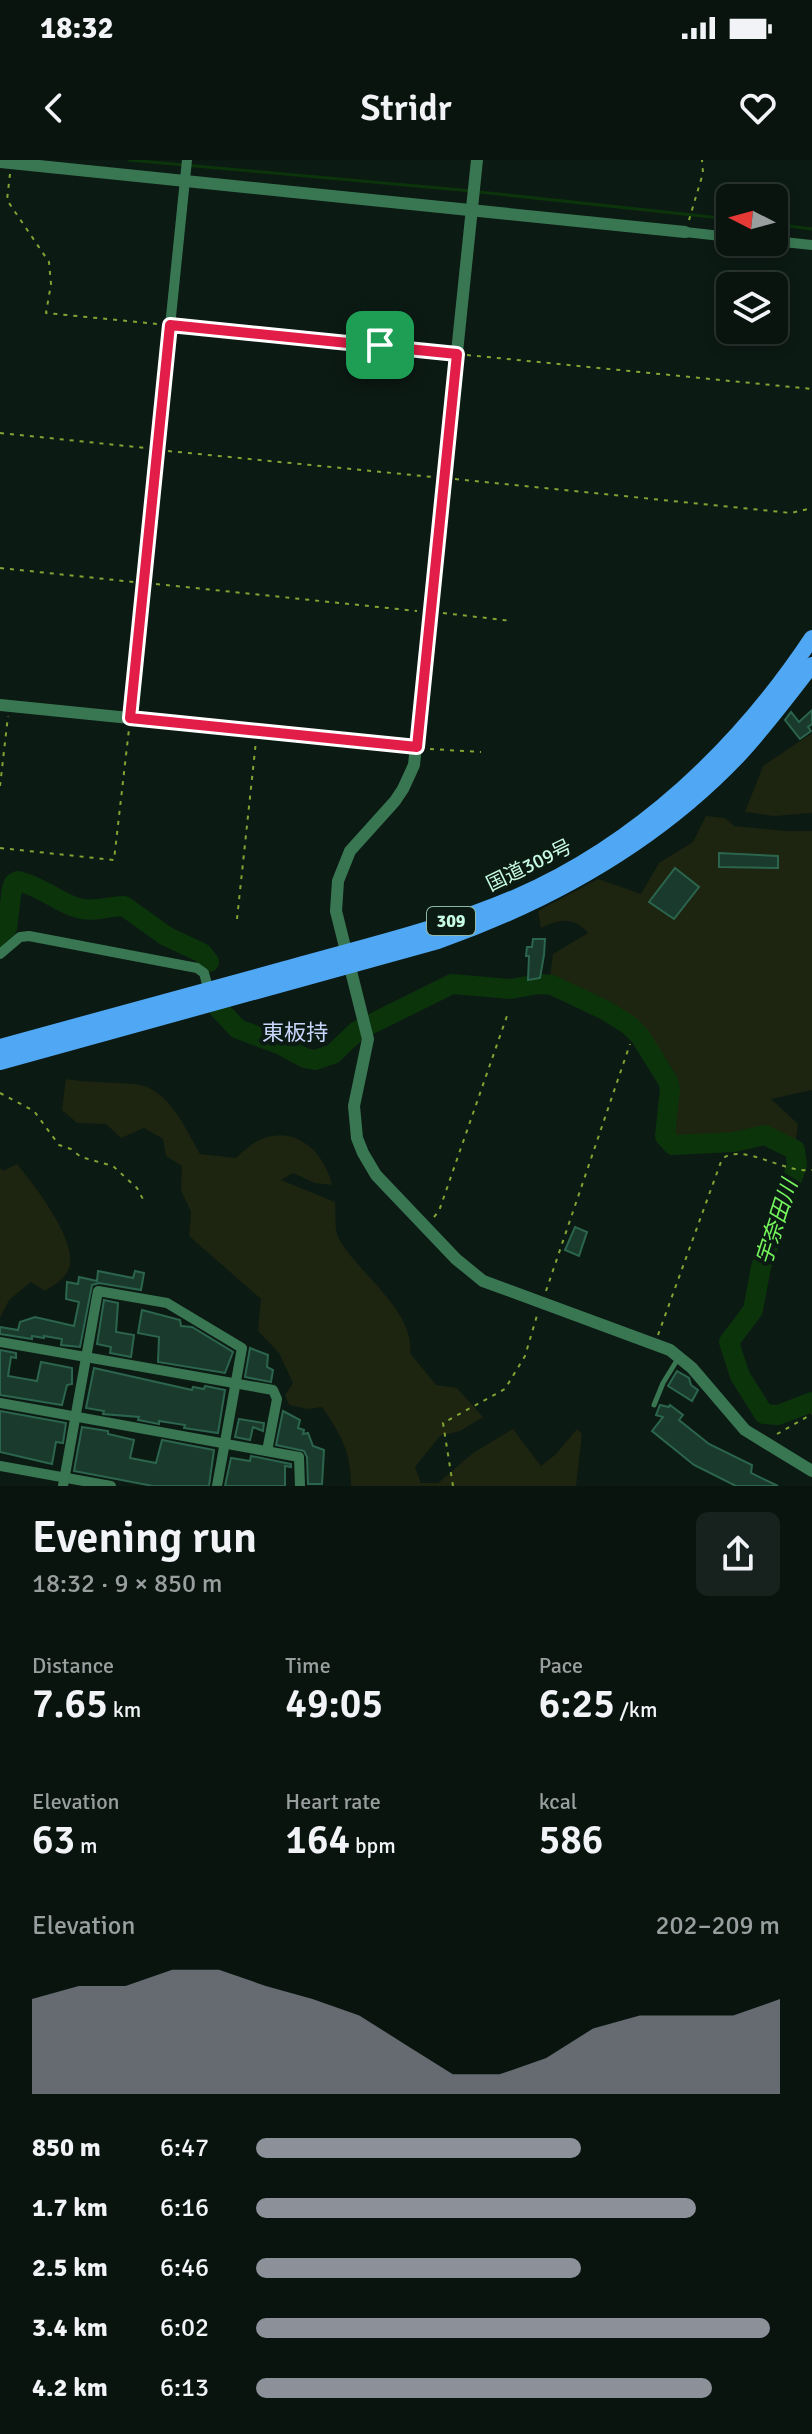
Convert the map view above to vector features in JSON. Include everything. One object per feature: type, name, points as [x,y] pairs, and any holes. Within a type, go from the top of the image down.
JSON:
[{"type":"highway","name":"国道309号","points":[[348,959],[518,897],[608,845],[671,799],[721,754],[770,698],[812,638]]},
{"type":"highway","name":"国道309号","points":[[0,1062],[211,997],[348,959],[438,941],[496,921],[604,865],[674,814],[711,783],[766,724],[812,665]]},
{"type":"highway","name":"国道309号","points":[[0,1047],[211,997]]},
{"type":"street","points":[[130,718],[187,160]]},
{"type":"street","points":[[477,160],[414,765],[403,789],[357,841],[340,872],[336,911],[368,1039],[354,1106],[357,1138],[376,1175],[468,1270],[483,1281],[655,1343],[679,1357],[701,1378],[734,1420],[761,1441],[812,1471]]},
{"type":"street","points":[[6,163],[716,235]]},
{"type":"street","points":[[788,242],[812,245]]},
{"type":"street","points":[[4,705],[417,747]]},
{"type":"street","points":[[0,954],[20,937],[29,936],[197,968],[204,973],[211,997]]},
{"type":"street","points":[[64,1482],[98,1291],[167,1303],[242,1348],[217,1486]]},
{"type":"street","points":[[0,1342],[273,1390],[277,1399],[267,1451]]},
{"type":"street","points":[[0,1403],[299,1457],[300,1486]]},
{"type":"street","points":[[0,1466],[64,1482],[111,1486]]},
{"type":"lane","points":[[654,1405],[679,1357]]},
{"type":"path","points":[[685,232],[703,173],[702,160]]},
{"type":"path","points":[[6,163],[7,200],[49,262],[51,284],[46,313],[812,389]]},
{"type":"path","points":[[0,433],[791,513],[812,508]]},
{"type":"path","points":[[0,568],[512,621]]},
{"type":"path","points":[[0,786],[4,705]]},
{"type":"path","points":[[0,848],[114,860],[130,718]]},
{"type":"path","points":[[237,919],[257,731]]},
{"type":"path","points":[[417,747],[481,752]]},
{"type":"path","points":[[426,1228],[439,1211],[508,1013]]},
{"type":"path","points":[[453,1486],[443,1423],[505,1389],[525,1356],[630,1044]]},
{"type":"path","points":[[0,1093],[34,1111],[59,1145],[81,1157],[113,1166],[137,1188],[145,1203]]},
{"type":"path","points":[[655,1343],[722,1159],[742,1153],[792,1170],[812,1170]]},
{"type":"path","points":[[761,1441],[812,1414]]},
{"type":"green space","points":[[812,733],[812,813],[774,816],[745,812],[763,766]]},
{"type":"green space","points":[[706,816],[725,818],[734,826],[812,831],[812,1090],[771,1099],[798,1124],[795,1146],[772,1134],[756,1131],[737,1132],[693,1145],[672,1142],[663,1135],[665,1088],[642,1042],[625,1022],[577,999],[548,990],[553,954],[588,933],[577,924],[566,921],[541,928],[538,911],[598,879],[641,894],[659,863],[693,842]]},
{"type":"green space","points":[[66,1079],[147,1087],[175,1111],[200,1154],[236,1158],[255,1142],[274,1136],[297,1139],[307,1145],[323,1162],[332,1185],[315,1183],[293,1173],[281,1180],[335,1202],[337,1235],[395,1307],[409,1337],[410,1353],[436,1385],[457,1388],[483,1417],[460,1431],[440,1436],[415,1467],[421,1483],[438,1483],[473,1453],[513,1429],[541,1466],[577,1429],[582,1434],[576,1486],[351,1486],[344,1444],[322,1407],[308,1409],[289,1405],[285,1395],[293,1383],[279,1353],[258,1331],[261,1299],[189,1236],[191,1212],[181,1190],[182,1166],[166,1156],[163,1139],[144,1128],[121,1138],[106,1124],[77,1123],[62,1110]]},
{"type":"green space","points":[[17,1164],[59,1226],[70,1253],[70,1264],[64,1276],[45,1291],[31,1282],[9,1300],[0,1318],[0,1168],[3,1171]]},
{"type":"building","points":[[812,710],[812,724],[808,727],[811,731],[800,739],[785,720],[791,712],[799,722]]},
{"type":"building","points":[[719,853],[778,856],[778,868],[719,867]]},
{"type":"building","points":[[675,868],[699,887],[674,919],[649,902]]},
{"type":"building","points":[[533,939],[545,939],[544,955],[540,978],[528,980],[527,947],[532,947]]},
{"type":"building","points":[[575,1227],[587,1232],[579,1256],[565,1250]]},
{"type":"building","points":[[98,1271],[133,1278],[135,1271],[144,1273],[141,1290],[99,1283],[92,1285],[80,1347],[61,1345],[62,1339],[44,1336],[32,1336],[32,1339],[0,1334],[0,1327],[18,1330],[20,1322],[35,1317],[74,1326],[79,1302],[66,1299],[67,1282],[78,1284],[79,1277],[97,1281]]},
{"type":"building","points":[[104,1300],[118,1303],[116,1332],[134,1335],[131,1357],[110,1353],[111,1347],[97,1344]]},
{"type":"building","points":[[142,1310],[180,1320],[181,1326],[192,1327],[233,1352],[225,1373],[158,1362],[159,1337],[138,1333]]},
{"type":"building","points":[[250,1348],[268,1355],[267,1367],[273,1370],[271,1382],[245,1377]]},
{"type":"building","points":[[0,1350],[16,1353],[16,1358],[11,1357],[8,1376],[37,1381],[41,1362],[72,1368],[72,1384],[67,1385],[62,1405],[0,1395]]},
{"type":"building","points":[[94,1368],[192,1390],[193,1387],[204,1389],[205,1386],[225,1390],[218,1433],[184,1428],[185,1425],[138,1420],[139,1417],[103,1414],[104,1411],[86,1408]]},
{"type":"building","points":[[677,1371],[689,1378],[691,1385],[698,1390],[692,1401],[668,1386]]},
{"type":"building","points":[[660,1405],[670,1405],[683,1415],[679,1420],[709,1444],[752,1465],[751,1473],[778,1486],[736,1486],[694,1465],[652,1431],[663,1417],[656,1415]]},
{"type":"building","points":[[0,1411],[66,1423],[63,1443],[56,1442],[52,1464],[0,1452]]},
{"type":"building","points":[[283,1411],[300,1420],[298,1428],[304,1430],[303,1434],[308,1433],[313,1446],[324,1450],[322,1484],[308,1484],[304,1451],[276,1445]]},
{"type":"building","points":[[239,1419],[264,1423],[263,1431],[253,1427],[250,1440],[235,1437]]},
{"type":"building","points":[[82,1427],[108,1431],[108,1434],[134,1440],[130,1458],[156,1463],[162,1440],[214,1450],[209,1486],[153,1486],[74,1471]]},
{"type":"building","points":[[251,1456],[291,1464],[291,1467],[285,1466],[285,1486],[225,1486],[231,1458],[250,1461]]},
{"type":"waterway","points":[[129,160],[472,191]]},
{"type":"waterway","points":[[479,192],[716,217]]},
{"type":"waterway","points":[[788,226],[812,229]]},
{"type":"waterway","name":"宇奈田川","points":[[0,940],[7,928],[12,888],[18,881],[78,908],[95,910],[124,906],[166,936],[202,953],[209,962]]},
{"type":"waterway","name":"宇奈田川","points":[[219,1009],[238,1029],[315,1060],[333,1054],[357,1031],[452,984],[510,989],[552,985],[629,1025],[640,1036],[668,1081],[670,1089],[665,1136],[673,1145],[734,1142],[765,1135],[795,1150],[797,1165],[761,1267],[753,1310],[729,1342],[740,1376],[764,1414],[778,1415],[812,1402]]},
{"type":"district","name":"東板持","points":[[295,1032]]},
{"type":"route","points":[[170,325],[380,345],[457,354],[417,747],[130,718],[170,325]]}]
